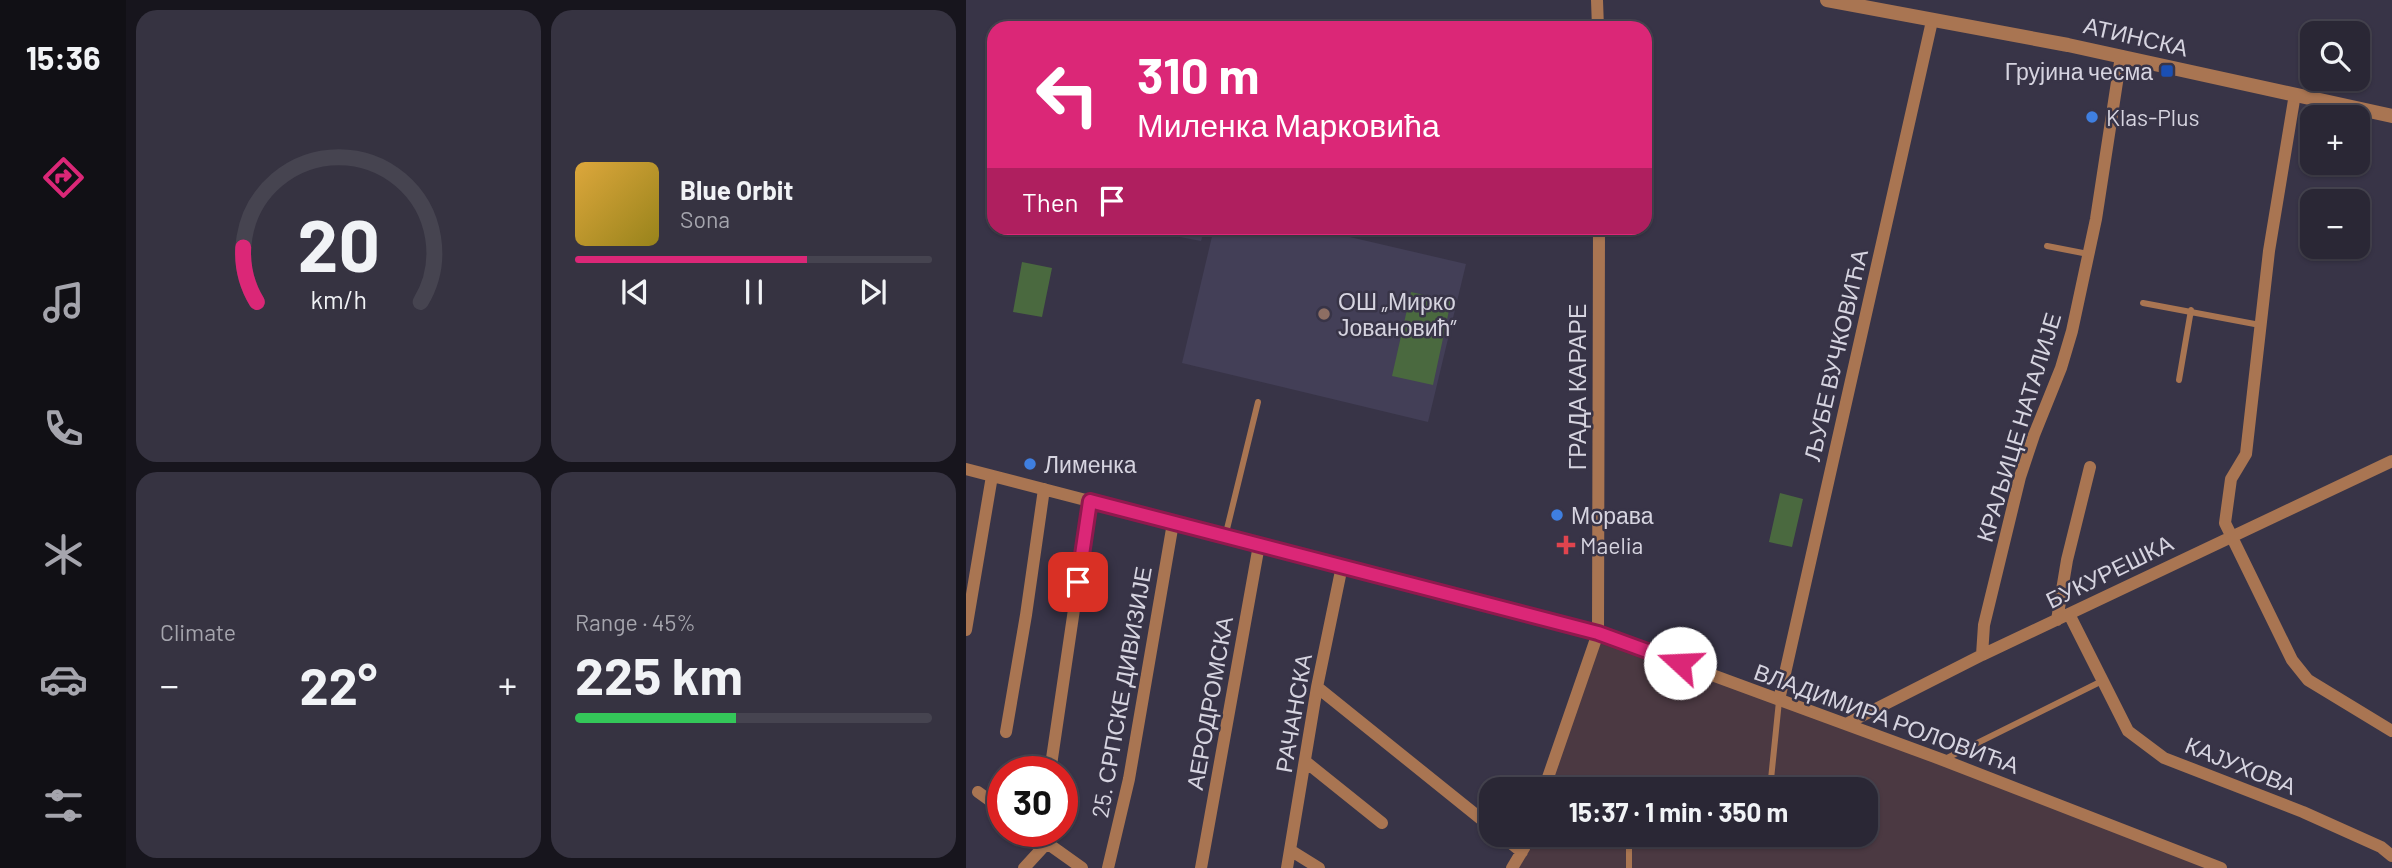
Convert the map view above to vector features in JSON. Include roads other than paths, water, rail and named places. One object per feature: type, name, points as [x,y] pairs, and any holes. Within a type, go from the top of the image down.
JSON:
[{"type":"street","points":[[1597,0],[1598,21]]},
{"type":"street","name":"АТИНСКА","points":[[1827,0],[2068,45],[2392,116]]},
{"type":"street","name":"ЉУБЕ ВУЧКОВИЋА","points":[[1779,700],[1932,20]]},
{"type":"street","name":"КРАЉИЦЕ НАТАЛИЈЕ","points":[[1982,655],[1984,625],[2020,477],[2067,349],[2090,254],[2121,57]]},
{"type":"street","points":[[2295,94],[2269,251],[2246,454],[2235,470],[2224,523],[2292,660],[2308,680],[2392,731]]},
{"type":"street","name":"ГРАДА КАРАРЕ","points":[[1548,777],[1598,633],[1599,235]]},
{"type":"street","name":"БУКУРЕШКА","points":[[1846,723],[1982,655],[2392,461]]},
{"type":"street","points":[[2063,617],[2067,560],[2090,467]]},
{"type":"street","name":"ВЛАДИМИРА РОЛОВИЋА","points":[[966,469],[1598,633],[1846,723],[2221,868]]},
{"type":"street","points":[[966,630],[992,476]]},
{"type":"street","points":[[1006,732],[1044,489]]},
{"type":"street","points":[[1052,756],[1090,501]]},
{"type":"street","name":"25. СРПСКЕ ДИВИЗИЈЕ","points":[[1108,868],[1129,779],[1173,523]]},
{"type":"street","name":"АЕРОДРОМСКА","points":[[1201,868],[1259,545]]},
{"type":"street","name":"РАЧАНСКА","points":[[1287,868],[1317,687],[1342,566]]},
{"type":"street","name":"КАЈУХОВА","points":[[2063,617],[2104,680],[2128,731],[2164,758],[2303,812],[2381,847],[2392,856]]},
{"type":"street","points":[[1317,687],[1479,817]]},
{"type":"street","points":[[1306,762],[1382,823]]},
{"type":"street","points":[[978,792],[987,798]]},
{"type":"street","points":[[1024,868],[1034,847]]},
{"type":"street","points":[[1055,847],[1082,868]]},
{"type":"street","points":[[1516,847],[1522,852]]},
{"type":"street","points":[[1512,868],[1524,847]]},
{"type":"street","points":[[1290,850],[1319,868]]},
{"type":"lane","points":[[2047,246],[2090,254]]},
{"type":"lane","points":[[2143,303],[2260,325]]},
{"type":"lane","points":[[2179,380],[2191,310]]},
{"type":"lane","points":[[1225,537],[1258,402]]},
{"type":"lane","points":[[1943,760],[2104,680]]},
{"type":"lane","points":[[1771,777],[1779,700]]},
{"type":"lane","points":[[1629,868],[1630,847]]},
{"type":"place","name":"Грујина чесма","points":[[2167,71]]},
{"type":"place","name":"Klas-Plus","points":[[2092,117]]},
{"type":"place","name":"ОШ „Мирко Јовановић”","points":[[1324,314]]},
{"type":"place","name":"Лименка","points":[[1030,464]]},
{"type":"place","name":"Морава","points":[[1557,515]]},
{"type":"place","name":"Maelia","points":[[1566,545]]}]
